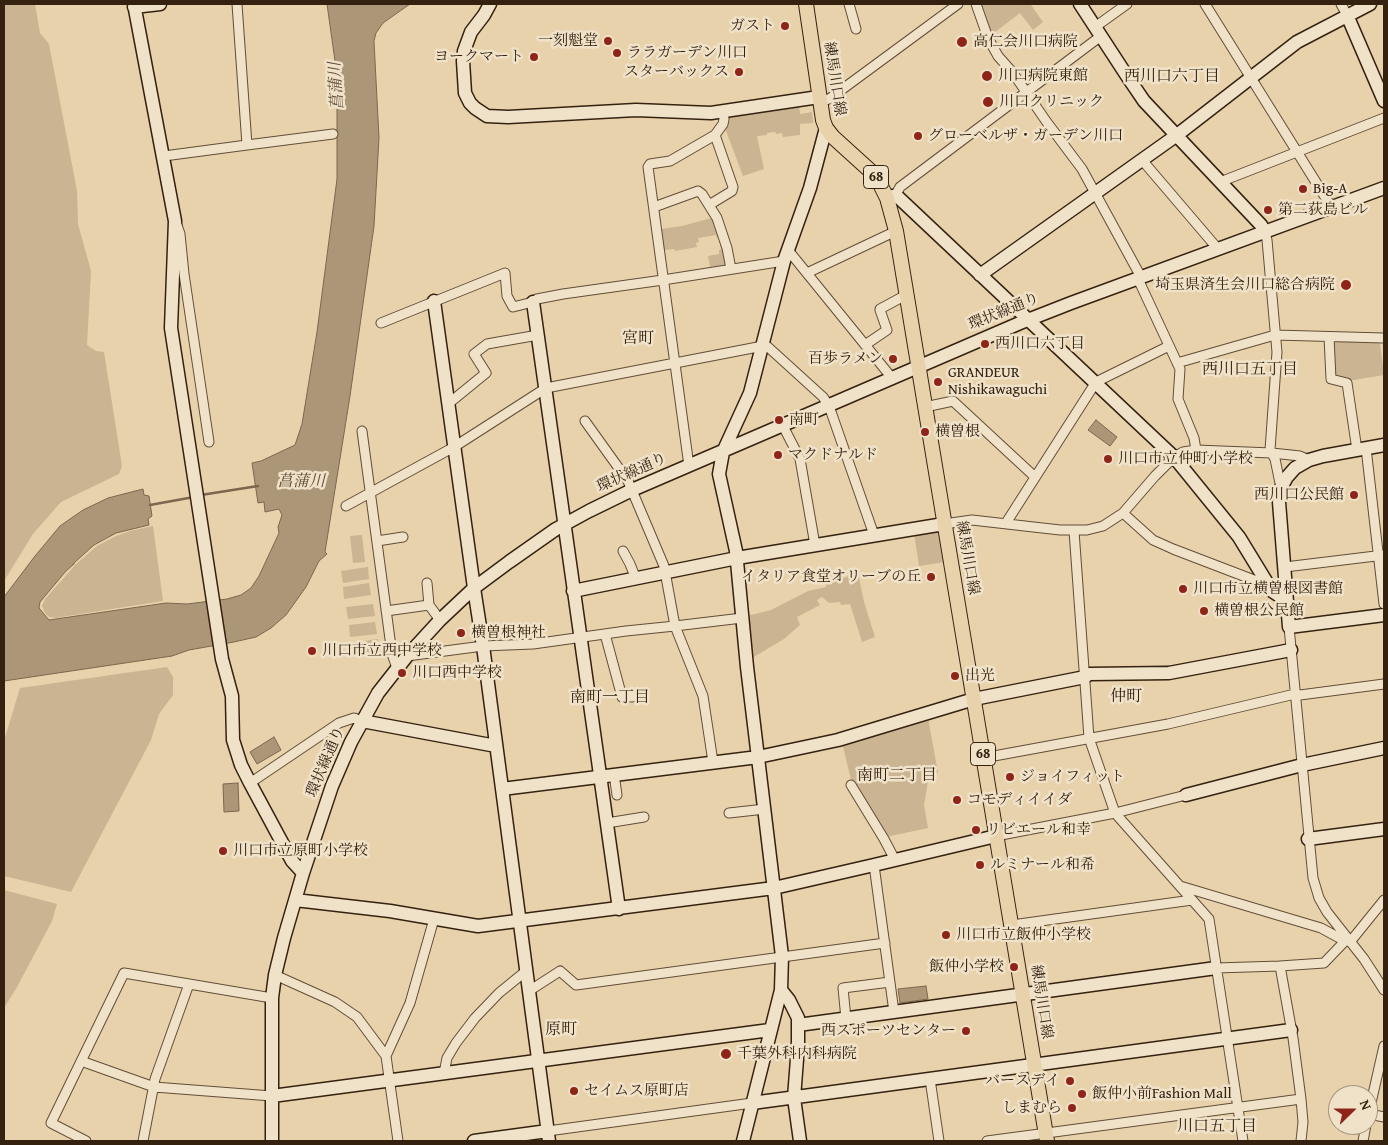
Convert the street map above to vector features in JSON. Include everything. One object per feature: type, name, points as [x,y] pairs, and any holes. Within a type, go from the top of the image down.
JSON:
[{"type":"main road","name":"練馬川口線","points":[[806,4],[821,115],[826,128],[837,141],[876,176],[891,197],[1047,1137]]},
{"type":"street","points":[[160,4],[134,6],[175,221],[180,234],[184,274],[209,442]]},
{"type":"street","points":[[237,4],[247,145]]},
{"type":"street","points":[[490,4],[471,32],[463,61],[465,93],[470,103],[482,113],[492,117],[636,110],[711,113],[829,99],[958,4]]},
{"type":"street","points":[[849,4],[856,29]]},
{"type":"street","points":[[976,4],[988,38],[998,56],[1013,73],[1082,169],[1140,278],[1180,369],[1178,399],[1194,438],[1196,450]]},
{"type":"street","points":[[1080,4],[1144,101],[1265,232],[1277,352],[1270,450],[1275,459],[1280,488],[1287,601],[1313,878],[1319,898],[1327,912],[1364,959],[1384,990]]},
{"type":"street","points":[[891,197],[900,188],[1026,92],[1098,32],[1127,4]]},
{"type":"street","points":[[1205,4],[1332,208]]},
{"type":"street","points":[[980,275],[1177,135],[1297,42],[1344,10],[1370,4]]},
{"type":"street","points":[[1344,10],[1384,101]]},
{"type":"street","points":[[689,466],[648,167],[650,164],[670,161],[715,136],[723,124],[723,111]]},
{"type":"street","points":[[1220,182],[1384,118]]},
{"type":"street","points":[[743,1141],[781,990],[782,956],[742,618],[737,558],[719,474],[723,452],[750,393],[786,256],[816,170],[826,128]]},
{"type":"street","points":[[164,156],[333,134]]},
{"type":"street","points":[[709,205],[732,191],[733,187],[715,136]]},
{"type":"street","points":[[1142,160],[1218,250]]},
{"type":"street","name":"環状線通り","points":[[272,1141],[272,998],[275,975],[303,873],[332,786],[342,761],[378,693],[407,656],[440,620],[474,588],[564,524],[632,490],[1028,320],[1384,188]]},
{"type":"street","points":[[654,207],[698,191],[702,194],[717,218],[728,248],[731,270]]},
{"type":"street","points":[[891,197],[899,198],[1174,457],[1239,538],[1267,585],[1272,591],[1287,601]]},
{"type":"street","points":[[175,221],[171,328],[212,584],[222,659],[232,696],[233,740],[240,765],[292,861],[303,873]]},
{"type":"street","points":[[807,273],[896,232]]},
{"type":"street","points":[[381,323],[505,273],[507,296],[513,307],[533,302],[537,299],[563,294],[731,270],[786,256]]},
{"type":"street","points":[[786,256],[807,273],[892,378]]},
{"type":"street","points":[[865,344],[886,330],[880,309],[906,295]]},
{"type":"street","points":[[434,301],[549,1136]]},
{"type":"street","points":[[533,302],[619,909]]},
{"type":"street","points":[[448,404],[486,373],[474,354],[487,344],[538,335]]},
{"type":"street","points":[[1177,363],[1275,335],[1384,338]]},
{"type":"street","points":[[1329,337],[1331,379],[1347,383],[1362,449],[1382,555],[1384,604]]},
{"type":"street","points":[[346,506],[454,447],[546,388],[763,346],[768,347],[823,397],[828,406],[874,535]]},
{"type":"street","points":[[1006,523],[1096,382],[1169,346]]},
{"type":"street","points":[[925,407],[953,401],[1035,477]]},
{"type":"street","points":[[585,421],[628,481],[665,573],[676,626],[702,696],[713,762]]},
{"type":"street","points":[[783,426],[800,459],[815,546]]},
{"type":"street","points":[[362,431],[392,654],[397,668]]},
{"type":"street","points":[[1280,488],[1295,468],[1309,460],[1384,445]]},
{"type":"street","points":[[573,591],[737,558],[972,520],[1074,531],[1095,529],[1123,513],[1155,476],[1174,457],[1183,452],[1196,450],[1272,453],[1300,456],[1309,460]]},
{"type":"street","points":[[1123,513],[1153,540],[1267,585]]},
{"type":"street","points":[[1074,531],[1089,738],[1115,813],[1209,919],[1243,1141]]},
{"type":"street","points":[[377,541],[403,537]]},
{"type":"street","points":[[623,551],[636,579]]},
{"type":"street","points":[[1285,567],[1382,555]]},
{"type":"street","points":[[427,583],[429,604],[440,620]]},
{"type":"street","points":[[386,611],[429,604]]},
{"type":"street","points":[[1290,627],[1384,615]]},
{"type":"street","points":[[407,656],[483,646],[533,644],[742,618]]},
{"type":"street","points":[[605,634],[622,697],[632,697]]},
{"type":"street","points":[[502,789],[758,757],[838,740],[974,700],[1085,678],[1089,674],[1169,673],[1292,650]]},
{"type":"street","points":[[984,758],[1171,723],[1295,694],[1300,695],[1384,684]]},
{"type":"street","points":[[250,783],[339,723],[354,718],[496,746]]},
{"type":"street","points":[[296,900],[390,911],[478,926],[774,888],[996,836],[1115,813],[1302,765],[1384,748]]},
{"type":"street","points":[[614,774],[617,795]]},
{"type":"street","points":[[851,785],[895,860]]},
{"type":"street","points":[[730,813],[765,809]]},
{"type":"street","points":[[607,823],[644,817]]},
{"type":"street","points":[[1308,838],[1384,829]]},
{"type":"street","points":[[874,866],[894,1012]]},
{"type":"street","points":[[1180,886],[1321,928],[1348,941]]},
{"type":"street","points":[[1012,924],[1192,900]]},
{"type":"street","points":[[798,1026],[1216,968],[1324,963],[1348,941],[1384,900]]},
{"type":"street","points":[[386,1056],[410,1003],[434,919]]},
{"type":"street","points":[[529,990],[560,971],[576,985],[885,943]]},
{"type":"street","points":[[1280,966],[1304,1122],[1301,1141]]},
{"type":"street","points":[[444,1073],[447,1058],[475,1018],[499,993],[526,971]]},
{"type":"street","points":[[86,1141],[51,1122],[124,973],[272,998]]},
{"type":"street","points":[[275,975],[335,1002],[357,1017],[386,1056],[398,1141]]},
{"type":"street","points":[[846,1019],[843,988],[890,982]]},
{"type":"street","points":[[143,1141],[155,1079],[189,984]]},
{"type":"street","points":[[781,990],[789,1000],[798,1018],[794,1098],[800,1141]]},
{"type":"street","points":[[81,1061],[154,1087],[272,1096],[770,1030]]},
{"type":"street","points":[[474,1141],[549,1136],[752,1103],[1291,1030]]},
{"type":"street","points":[[1375,1085],[1384,1046]]},
{"type":"street","points":[[930,1079],[939,1141]]},
{"type":"street","points":[[987,1141],[1047,1137],[1301,1099]]},
{"type":"shaded area","points":[[5,4],[35,4],[40,33],[49,44],[77,191],[78,224],[91,271],[87,345],[96,351],[104,352],[122,466],[119,474],[61,502],[33,534],[4,581]]},
{"type":"shaded area","points":[[979,4],[1032,4],[1043,22],[1033,30],[1020,13],[990,36]]},
{"type":"shaded area","points":[[799,105],[800,114],[812,112],[813,123],[800,124],[800,135],[783,137],[782,133],[776,134],[775,132],[757,136],[764,169],[743,176],[725,128],[727,115]]},
{"type":"shaded area","points":[[715,217],[727,265],[710,267],[708,256],[719,254],[721,249],[719,238],[716,235],[698,238],[697,247],[675,251],[674,249],[664,250],[661,229],[682,226]]},
{"type":"shaded area","points":[[1332,340],[1378,342],[1380,344],[1384,375],[1348,381],[1335,378]]},
{"type":"shaded area","points":[[153,526],[163,601],[55,618],[49,617],[45,613],[42,606],[45,599],[76,564],[97,546],[130,531]]},
{"type":"shaded area","points":[[940,529],[945,562],[919,566],[914,533]]},
{"type":"shaded area","points":[[362,535],[365,562],[353,563],[350,536]]},
{"type":"shaded area","points":[[368,567],[369,579],[343,583],[341,571]]},
{"type":"shaded area","points":[[858,573],[864,602],[875,637],[862,642],[850,604],[841,605],[840,602],[829,603],[822,597],[817,600],[820,605],[797,617],[800,625],[784,639],[752,658],[747,616],[771,610],[808,591],[826,587],[826,584]]},
{"type":"shaded area","points":[[369,583],[371,595],[344,599],[343,587]]},
{"type":"shaded area","points":[[373,604],[375,616],[348,619],[346,607]]},
{"type":"shaded area","points":[[375,622],[377,634],[350,637],[349,625]]},
{"type":"shaded area","points":[[378,639],[379,651],[353,655],[351,643]]},
{"type":"shaded area","points":[[167,667],[173,677],[173,695],[159,714],[151,740],[71,892],[4,876],[4,741],[20,688]]},
{"type":"shaded area","points":[[928,718],[938,773],[929,775],[924,805],[928,828],[886,837],[851,780],[842,742]]},
{"type":"shaded area","points":[[4,890],[57,904],[52,921],[4,1008]]},
{"type":"water","name":"菖蒲川","points":[[327,4],[410,4],[383,23],[376,33],[374,41],[379,138],[374,226],[350,396],[325,552],[327,554],[319,561],[306,587],[286,615],[271,628],[256,637],[189,650],[172,656],[4,681],[4,597],[60,526],[83,510],[108,498],[143,489],[144,495],[149,496],[152,516],[148,519],[149,525],[116,533],[94,545],[74,563],[40,602],[39,608],[49,620],[166,603],[187,604],[227,599],[241,595],[251,588],[259,576],[279,533],[278,527],[282,515],[279,509],[265,512],[264,502],[258,503],[252,463],[261,461],[295,445],[302,424],[317,332],[337,179],[336,68]]},
{"type":"water","points":[[1096,420],[1117,437],[1110,446],[1088,430]]},
{"type":"water","points":[[274,737],[281,750],[257,764],[250,752]]},
{"type":"water","points":[[238,783],[239,811],[224,812],[223,784]]},
{"type":"water","points":[[926,986],[928,999],[900,1003],[898,989]]},
{"type":"waterway","points":[[201,495],[258,486]]},
{"type":"waterway","points":[[150,505],[194,497]]},
{"type":"place","name":"ガスト","points":[[785,26]]},
{"type":"place","name":"一刻魁堂","points":[[608,41]]},
{"type":"place","name":"高仁会川口病院","points":[[962,42]]},
{"type":"place","name":"ララガーデン川口","points":[[617,53]]},
{"type":"place","name":"ヨークマート","points":[[534,57]]},
{"type":"place","name":"スターバックス","points":[[739,72]]},
{"type":"place","name":"川口病院東館","points":[[987,76]]},
{"type":"place","name":"川口クリニック","points":[[988,102]]},
{"type":"place","name":"グローベルザ・ガーデン川口","points":[[918,136]]},
{"type":"place","name":"Big-A","points":[[1303,189]]},
{"type":"place","name":"第二荻島ビル","points":[[1268,210]]},
{"type":"place","name":"埼玉県済生会川口総合病院","points":[[1346,285]]},
{"type":"place","name":"西川口六丁目","points":[[985,344]]},
{"type":"place","name":"百歩ラメン","points":[[893,359]]},
{"type":"place","name":"GRANDEUR Nishikawaguchi","points":[[938,382]]},
{"type":"place","name":"南町","points":[[779,420]]},
{"type":"place","name":"横曽根","points":[[925,432]]},
{"type":"place","name":"マクドナルド","points":[[778,455]]},
{"type":"place","name":"川口市立仲町小学校","points":[[1108,459]]},
{"type":"place","name":"西川口公民館","points":[[1354,495]]},
{"type":"place","name":"イタリア食堂オリーブの丘","points":[[931,577]]},
{"type":"place","name":"川口市立横曽根図書館","points":[[1183,589]]},
{"type":"place","name":"横曽根公民館","points":[[1204,611]]},
{"type":"place","name":"横曽根神社","points":[[461,633]]},
{"type":"place","name":"川口市立西中学校","points":[[312,651]]},
{"type":"place","name":"川口西中学校","points":[[402,673]]},
{"type":"place","name":"出光","points":[[955,676]]},
{"type":"place","name":"ジョイフィット","points":[[1010,777]]},
{"type":"place","name":"コモディイイダ","points":[[957,800]]},
{"type":"place","name":"リビエール和幸","points":[[976,830]]},
{"type":"place","name":"川口市立原町小学校","points":[[223,851]]},
{"type":"place","name":"ルミナール和希","points":[[980,865]]},
{"type":"place","name":"川口市立飯仲小学校","points":[[946,935]]},
{"type":"place","name":"飯仲小学校","points":[[1014,967]]},
{"type":"place","name":"西スポーツセンター","points":[[966,1031]]},
{"type":"place","name":"千葉外科内科病院","points":[[726,1054]]},
{"type":"place","name":"バースデイ","points":[[1070,1081]]},
{"type":"place","name":"セイムス原町店","points":[[574,1091]]},
{"type":"place","name":"飯仲小前Fashion Mall","points":[[1082,1094]]},
{"type":"place","name":"しまむら","points":[[1072,1108]]},
{"type":"district","name":"西川口六丁目","points":[[1172,77]]},
{"type":"district","name":"宮町","points":[[638,339]]},
{"type":"district","name":"西川口五丁目","points":[[1250,370]]},
{"type":"district","name":"仲町","points":[[1126,697]]},
{"type":"district","name":"南町一丁目","points":[[610,698]]},
{"type":"district","name":"南町二丁目","points":[[897,776]]},
{"type":"district","name":"原町","points":[[561,1030]]},
{"type":"district","name":"川口五丁目","points":[[1217,1127]]}]
